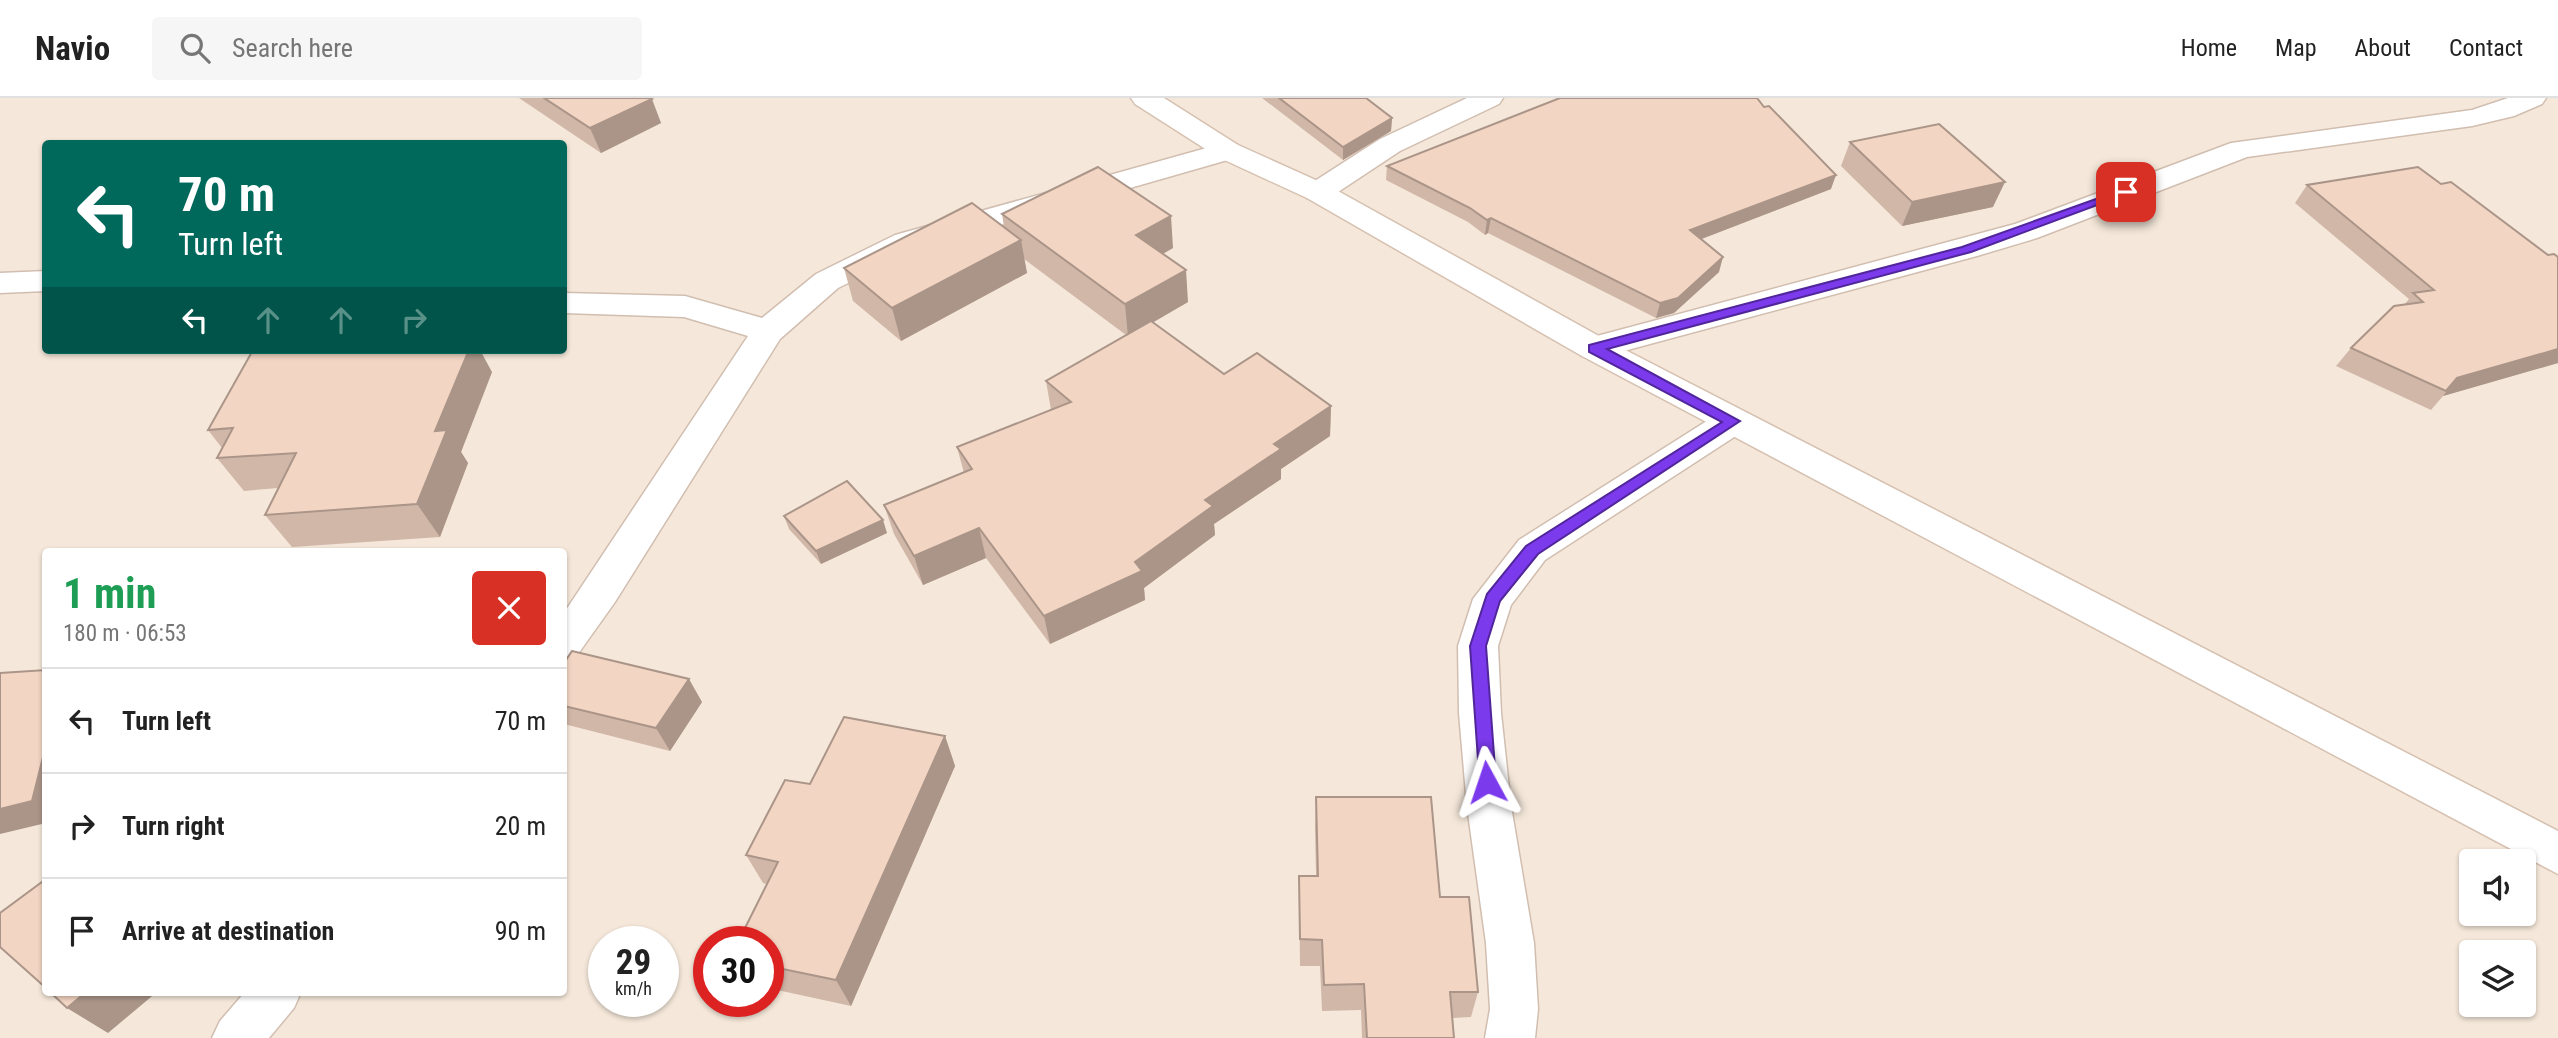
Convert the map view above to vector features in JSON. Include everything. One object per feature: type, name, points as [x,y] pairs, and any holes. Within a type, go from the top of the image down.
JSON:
[{"type":"street","points":[[1145,98],[1228,151],[1318,192],[1594,348],[2558,854]]},
{"type":"street","points":[[1318,192],[1390,145],[1489,98]]},
{"type":"street","points":[[1594,348],[1966,250],[2026,231],[2241,149],[2472,117],[2504,110],[2532,98]]},
{"type":"street","points":[[567,639],[601,591],[768,331],[827,281],[906,242],[1228,151]]},
{"type":"street","points":[[0,283],[42,281]]},
{"type":"street","points":[[567,303],[685,307],[768,331]]},
{"type":"street","points":[[1510,1038],[1514,1009],[1510,943],[1489,806],[1479,686],[1478,646],[1493,598],[1532,550],[1733,421]]},
{"type":"street","points":[[237,1038],[274,996]]},
{"type":"shaded area","points":[[0,98],[2558,98],[2558,1038],[0,1038]]},
{"type":"building","points":[[544,98],[650,98],[652,99],[590,128]]},
{"type":"building","points":[[1279,98],[1366,98],[1392,118],[1343,147]]},
{"type":"building","points":[[1560,98],[1757,98],[1764,107],[1769,106],[1836,175],[1690,230],[1723,257],[1678,298],[1660,303],[1491,218],[1487,220],[1470,208],[1387,166]]},
{"type":"building","points":[[1939,124],[2005,182],[1912,202],[1850,142]]},
{"type":"building","points":[[1098,167],[1171,216],[1136,235],[1186,270],[1125,304],[1002,214]]},
{"type":"building","points":[[2418,167],[2441,184],[2451,182],[2548,255],[2554,254],[2558,257],[2558,349],[2457,378],[2446,391],[2351,348],[2394,306],[2423,302],[2413,293],[2434,290],[2307,185]]},
{"type":"building","points":[[972,203],[1021,240],[892,308],[844,268]]},
{"type":"building","points":[[1151,321],[1224,374],[1257,353],[1331,406],[1274,444],[1281,449],[1205,500],[1213,506],[1135,562],[1142,571],[1044,616],[979,528],[914,556],[884,505],[972,469],[957,447],[1071,402],[1046,381]]},
{"type":"building","points":[[251,354],[467,354],[435,431],[447,430],[417,504],[265,515],[296,453],[217,458],[233,428],[208,430]]},
{"type":"building","points":[[847,481],[883,520],[816,551],[784,516]]},
{"type":"building","points":[[572,651],[689,679],[656,728],[567,707],[567,658]]},
{"type":"building","points":[[42,670],[42,761],[32,801],[0,809],[0,673]]},
{"type":"building","points":[[844,717],[945,736],[836,980],[784,969],[784,926],[746,926],[778,862],[746,855],[785,780],[810,784]]},
{"type":"building","points":[[1316,797],[1431,797],[1440,897],[1469,897],[1478,992],[1450,992],[1454,1038],[1367,1038],[1364,984],[1324,985],[1322,940],[1300,939],[1299,876],[1318,876]]},
{"type":"building","points":[[42,882],[42,984],[0,947],[0,913]]},
{"type":"building","points":[[54,996],[81,996],[67,1008]]},
{"type":"route","points":[[1487,782],[1480,713],[1478,646],[1493,598],[1532,550],[1733,421],[1594,348],[1966,250],[2026,231],[2126,192]]}]
